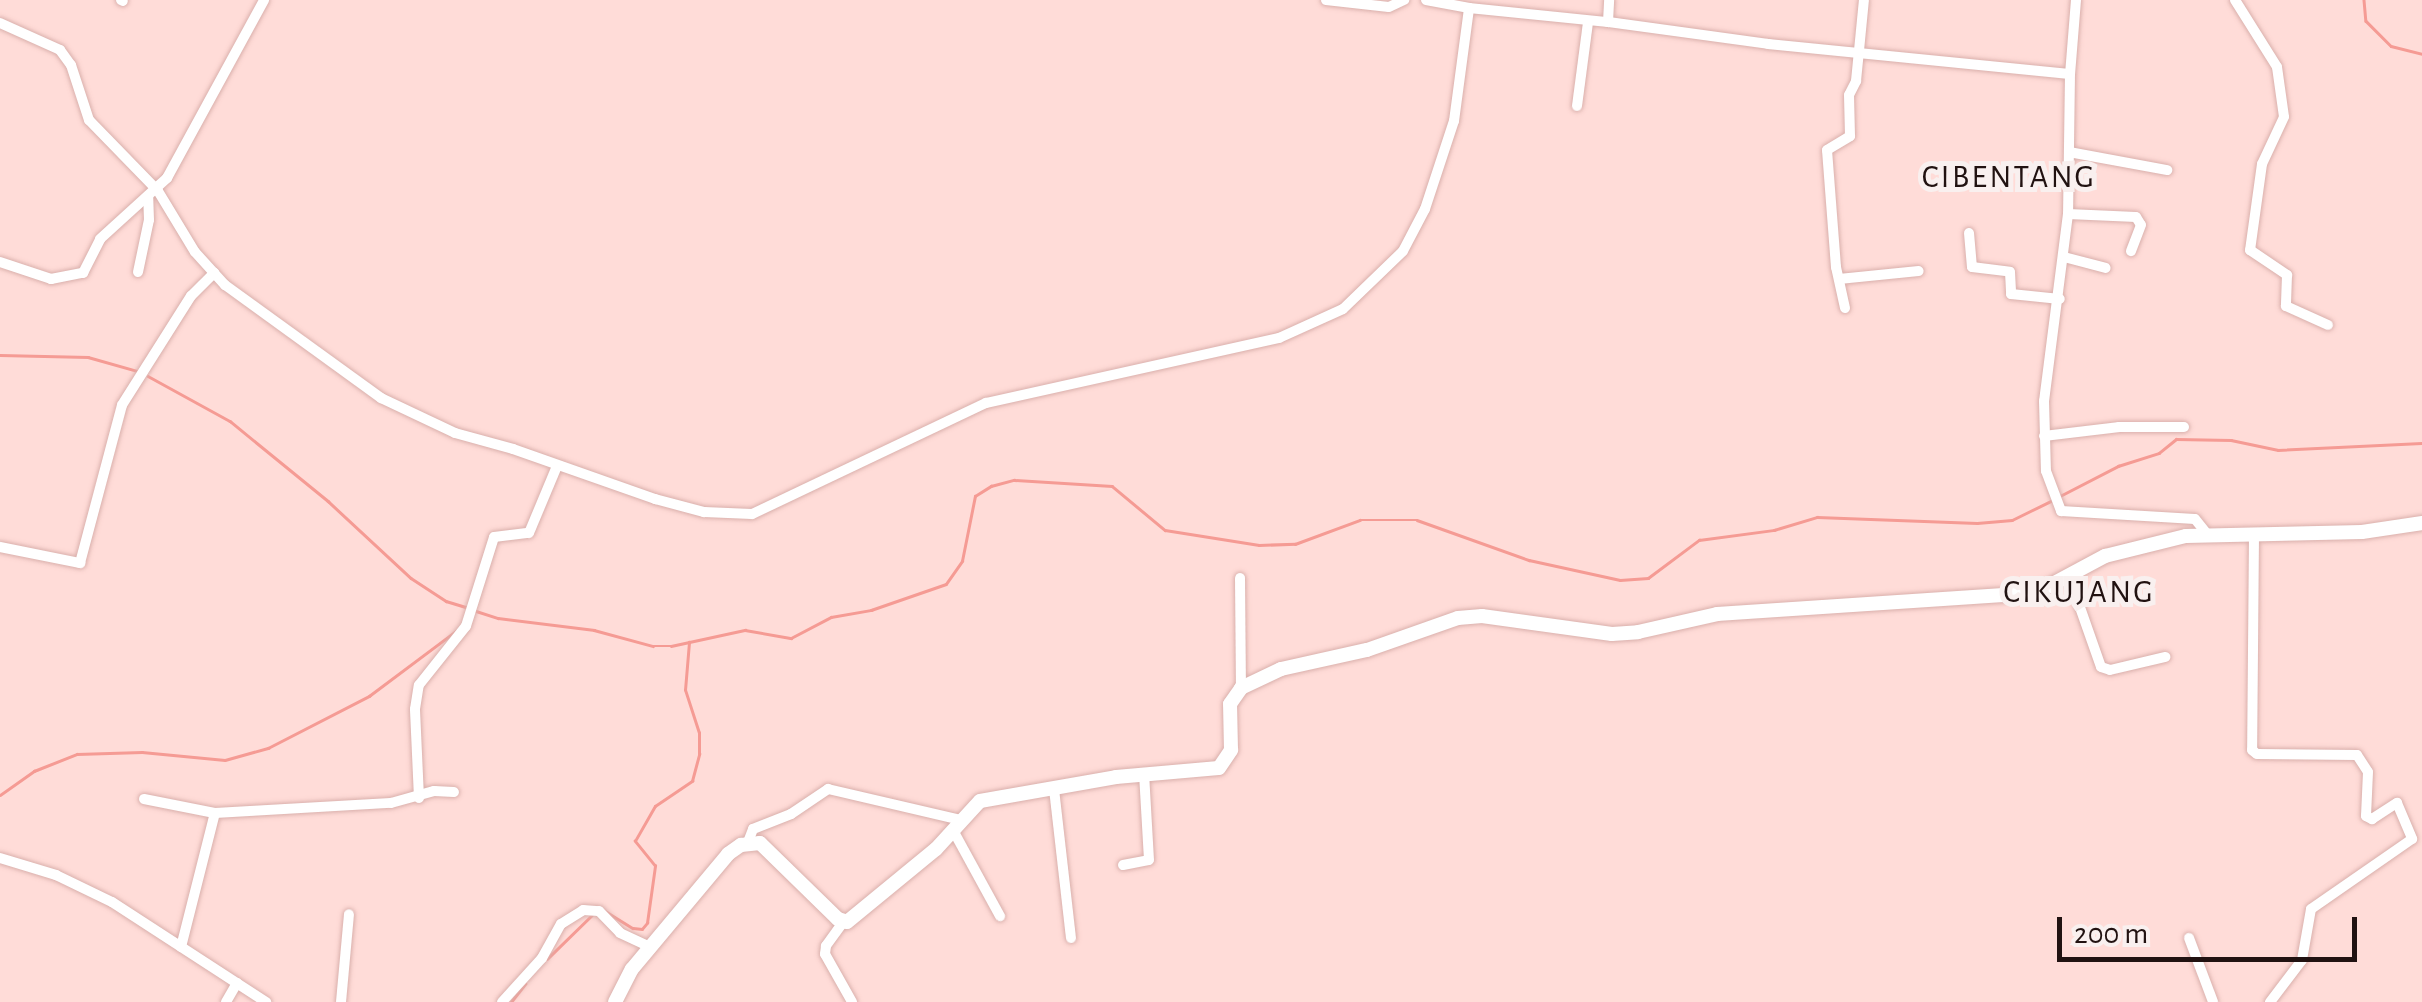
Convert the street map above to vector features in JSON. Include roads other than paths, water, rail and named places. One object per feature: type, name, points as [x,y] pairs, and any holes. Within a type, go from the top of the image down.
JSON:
[{"type":"street","points":[[0,262],[52,280],[83,274],[100,239],[167,178],[264,0]]},
{"type":"street","points":[[1326,0],[1388,7],[1404,0]]},
{"type":"street","points":[[1426,0],[1588,22],[2070,74]]},
{"type":"street","points":[[1608,22],[1609,0]]},
{"type":"street","points":[[1845,308],[1827,150],[1850,136],[1849,95],[1856,82],[1864,0]]},
{"type":"street","points":[[2076,0],[2070,74],[2068,214],[2044,401],[2046,471],[2061,511],[2195,518],[2208,535]]},
{"type":"street","points":[[2235,0],[2276,68],[2284,117],[2262,164],[2251,253],[2287,275],[2286,306],[2328,325]]},
{"type":"street","points":[[0,23],[60,50],[71,65],[89,120],[214,273],[242,300],[402,411],[686,509],[752,514],[986,403],[1280,338],[1323,320],[1360,298],[1413,238],[1454,121],[1470,8]]},
{"type":"street","points":[[1577,106],[1588,22]]},
{"type":"street","points":[[2069,152],[2168,170]]},
{"type":"street","points":[[138,272],[152,193]]},
{"type":"street","points":[[2068,214],[2136,217],[2141,226],[2131,251]]},
{"type":"street","points":[[1970,233],[1972,267],[2010,272],[2012,295],[2060,298]]},
{"type":"street","points":[[2064,257],[2106,268]]},
{"type":"street","points":[[1839,279],[1919,272]]},
{"type":"street","points":[[0,546],[67,564],[80,563],[122,405],[192,296],[214,273]]},
{"type":"street","points":[[2044,436],[2118,427],[2184,427]]},
{"type":"street","points":[[418,798],[414,709],[419,685],[466,626],[494,537],[529,533],[556,466]]},
{"type":"street","points":[[852,1002],[825,954],[826,946],[844,922],[863,914],[980,801],[1144,774],[1219,768],[1226,763],[1231,750],[1230,704],[1240,688],[1281,668],[1367,650],[1458,618],[1515,618],[1623,634],[1717,614],[2018,594],[2070,576],[2120,552],[2208,535],[2362,532],[2422,523]]},
{"type":"street","points":[[2254,536],[2252,750],[2258,754],[2357,755],[2368,772],[2366,816],[2372,819],[2394,801],[2412,838],[2311,910],[2302,960],[2270,1002]]},
{"type":"street","points":[[2070,576],[2102,666],[2110,670],[2165,657]]},
{"type":"street","points":[[1240,578],[1240,688]]},
{"type":"street","points":[[1123,865],[1149,860],[1144,774]]},
{"type":"street","points":[[1054,788],[1071,938]]},
{"type":"street","points":[[748,842],[753,829],[791,814],[828,789],[957,826],[1000,916]]},
{"type":"street","points":[[144,799],[215,813],[418,798],[434,790],[454,792]]},
{"type":"street","points":[[182,947],[215,813]]},
{"type":"street","points":[[615,1002],[629,973],[728,854],[748,842],[760,843],[844,922]]},
{"type":"street","points":[[0,858],[56,876],[112,902],[266,1002]]},
{"type":"street","points":[[502,1002],[542,958],[561,924],[583,910],[599,911],[620,933],[652,948]]},
{"type":"street","points":[[341,1002],[349,914]]},
{"type":"street","points":[[2189,938],[2213,1002]]},
{"type":"street","points":[[226,1002],[237,983]]},
{"type":"waterway","points":[[2364,0],[2366,21],[2391,46],[2422,54]]},
{"type":"waterway","points":[[0,355],[88,357],[141,372]]},
{"type":"waterway","points":[[148,376],[230,421],[328,501],[411,578],[446,601],[466,607]]},
{"type":"waterway","points":[[2058,497],[2118,466],[2159,453],[2176,439],[2231,440],[2278,450],[2422,443]]},
{"type":"waterway","points":[[473,610],[498,618],[594,630],[653,646],[671,646],[745,630],[791,638],[831,617],[871,610],[946,584],[962,561],[975,496],[991,486],[1014,480],[1112,486],[1165,530],[1259,545],[1295,544],[1360,520],[1417,520],[1529,560],[1620,580],[1648,578],[1699,540],[1774,530],[1817,517],[1977,523],[2012,520],[2051,501]]},
{"type":"waterway","points":[[0,795],[34,771],[77,754],[142,752],[225,760],[268,748],[369,696],[456,631]]},
{"type":"waterway","points":[[602,909],[633,928],[642,929],[647,923],[655,866],[635,841],[655,806],[692,781],[699,754],[699,733],[685,690],[689,642]]},
{"type":"waterway","points":[[547,959],[591,916]]},
{"type":"waterway","points":[[511,1002],[525,984]]},
{"type":"district","name":"CIBENTANG","points":[[2009,177]]},
{"type":"district","name":"CIKUJANG","points":[[2079,592]]}]
